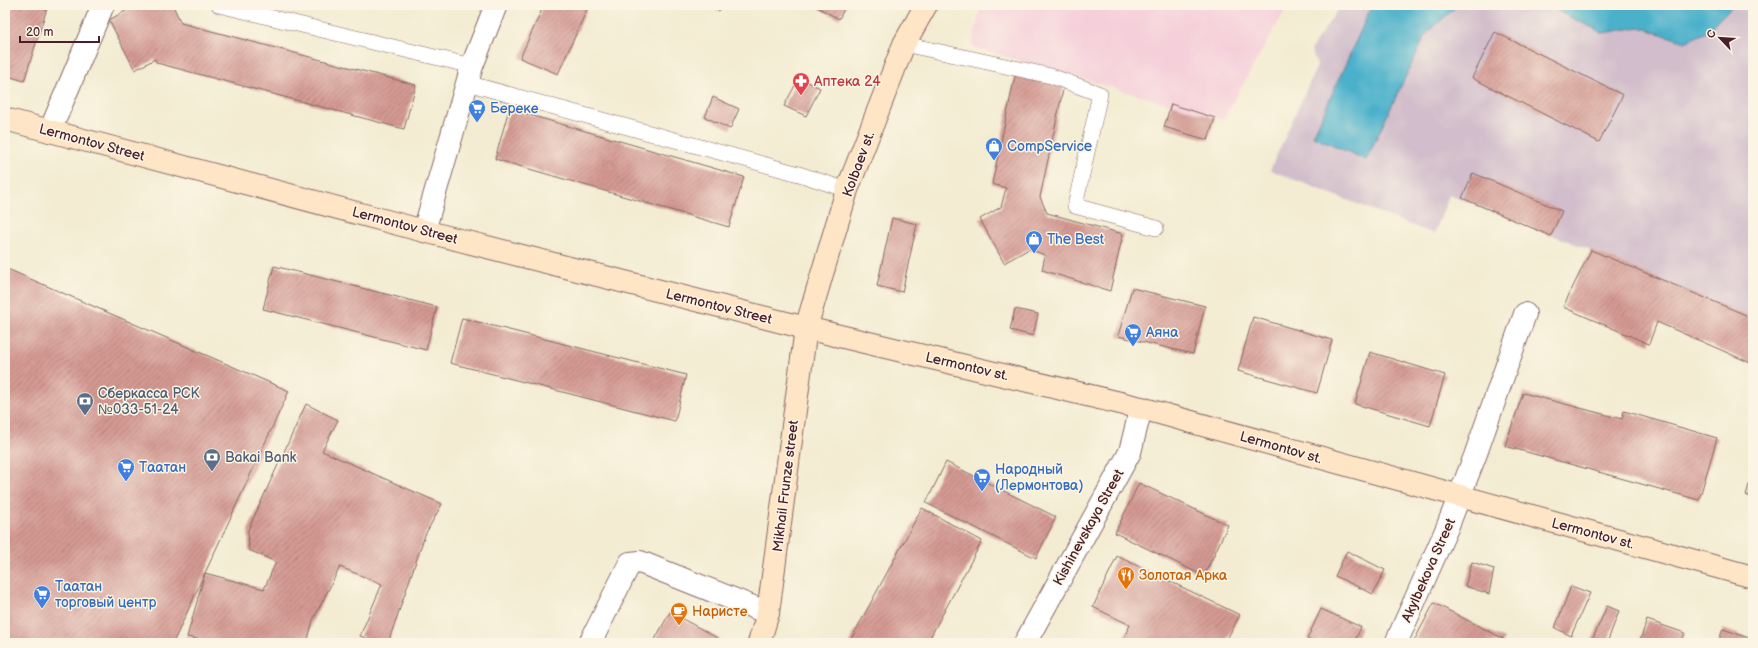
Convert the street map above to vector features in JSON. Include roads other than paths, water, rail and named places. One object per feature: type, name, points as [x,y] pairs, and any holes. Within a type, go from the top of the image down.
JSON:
[{"type":"main road","name":"Kolbaev st.","points":[[806,328],[847,190],[904,44],[926,5]]},
{"type":"main road","name":"Lermontov Street","points":[[5,119],[424,231],[806,328]]},
{"type":"main road","name":"Lermontov st.","points":[[806,328],[1141,408],[1753,577]]},
{"type":"main road","name":"Mikhail Frunze street","points":[[759,643],[768,613],[806,328]]},
{"type":"street","points":[[50,131],[103,5]]},
{"type":"street","points":[[424,231],[469,75],[496,5]]},
{"type":"street","name":"Akylbekova Street","points":[[1396,643],[1447,528],[1475,456],[1526,314]]},
{"type":"street","name":"Kishinevskaya Street","points":[[1025,643],[1130,452],[1141,408]]},
{"type":"street","points":[[590,643],[630,563],[640,562],[768,613]]},
{"type":"lane","points":[[219,5],[469,75],[799,174],[847,190]]},
{"type":"lane","points":[[904,44],[1050,76],[1100,94],[1075,206],[1156,228]]},
{"type":"water","points":[[1375,5],[1458,5],[1426,34],[1366,160],[1313,136],[1369,12]]},
{"type":"water","points":[[1545,5],[1733,5],[1707,32],[1685,42],[1640,27],[1603,33]]},
{"type":"place","name":"Аптека 24","points":[[801,96]]},
{"type":"place","name":"Береке","points":[[477,123]]},
{"type":"place","name":"CompService","points":[[994,161]]},
{"type":"place","name":"The Best","points":[[1034,254]]},
{"type":"place","name":"Аяна","points":[[1133,347]]},
{"type":"place","name":"Сберкасса РСК №033-51-24","points":[[85,416]]},
{"type":"place","name":"Bakai Bank","points":[[212,472]]},
{"type":"place","name":"Таатан","points":[[126,482]]},
{"type":"place","name":"Народный (Лермонтова)","points":[[982,492]]},
{"type":"place","name":"Золотая Арка","points":[[1126,590]]},
{"type":"place","name":"Таатан торговый центр","points":[[42,609]]},
{"type":"place","name":"Наристе","points":[[679,626]]}]
